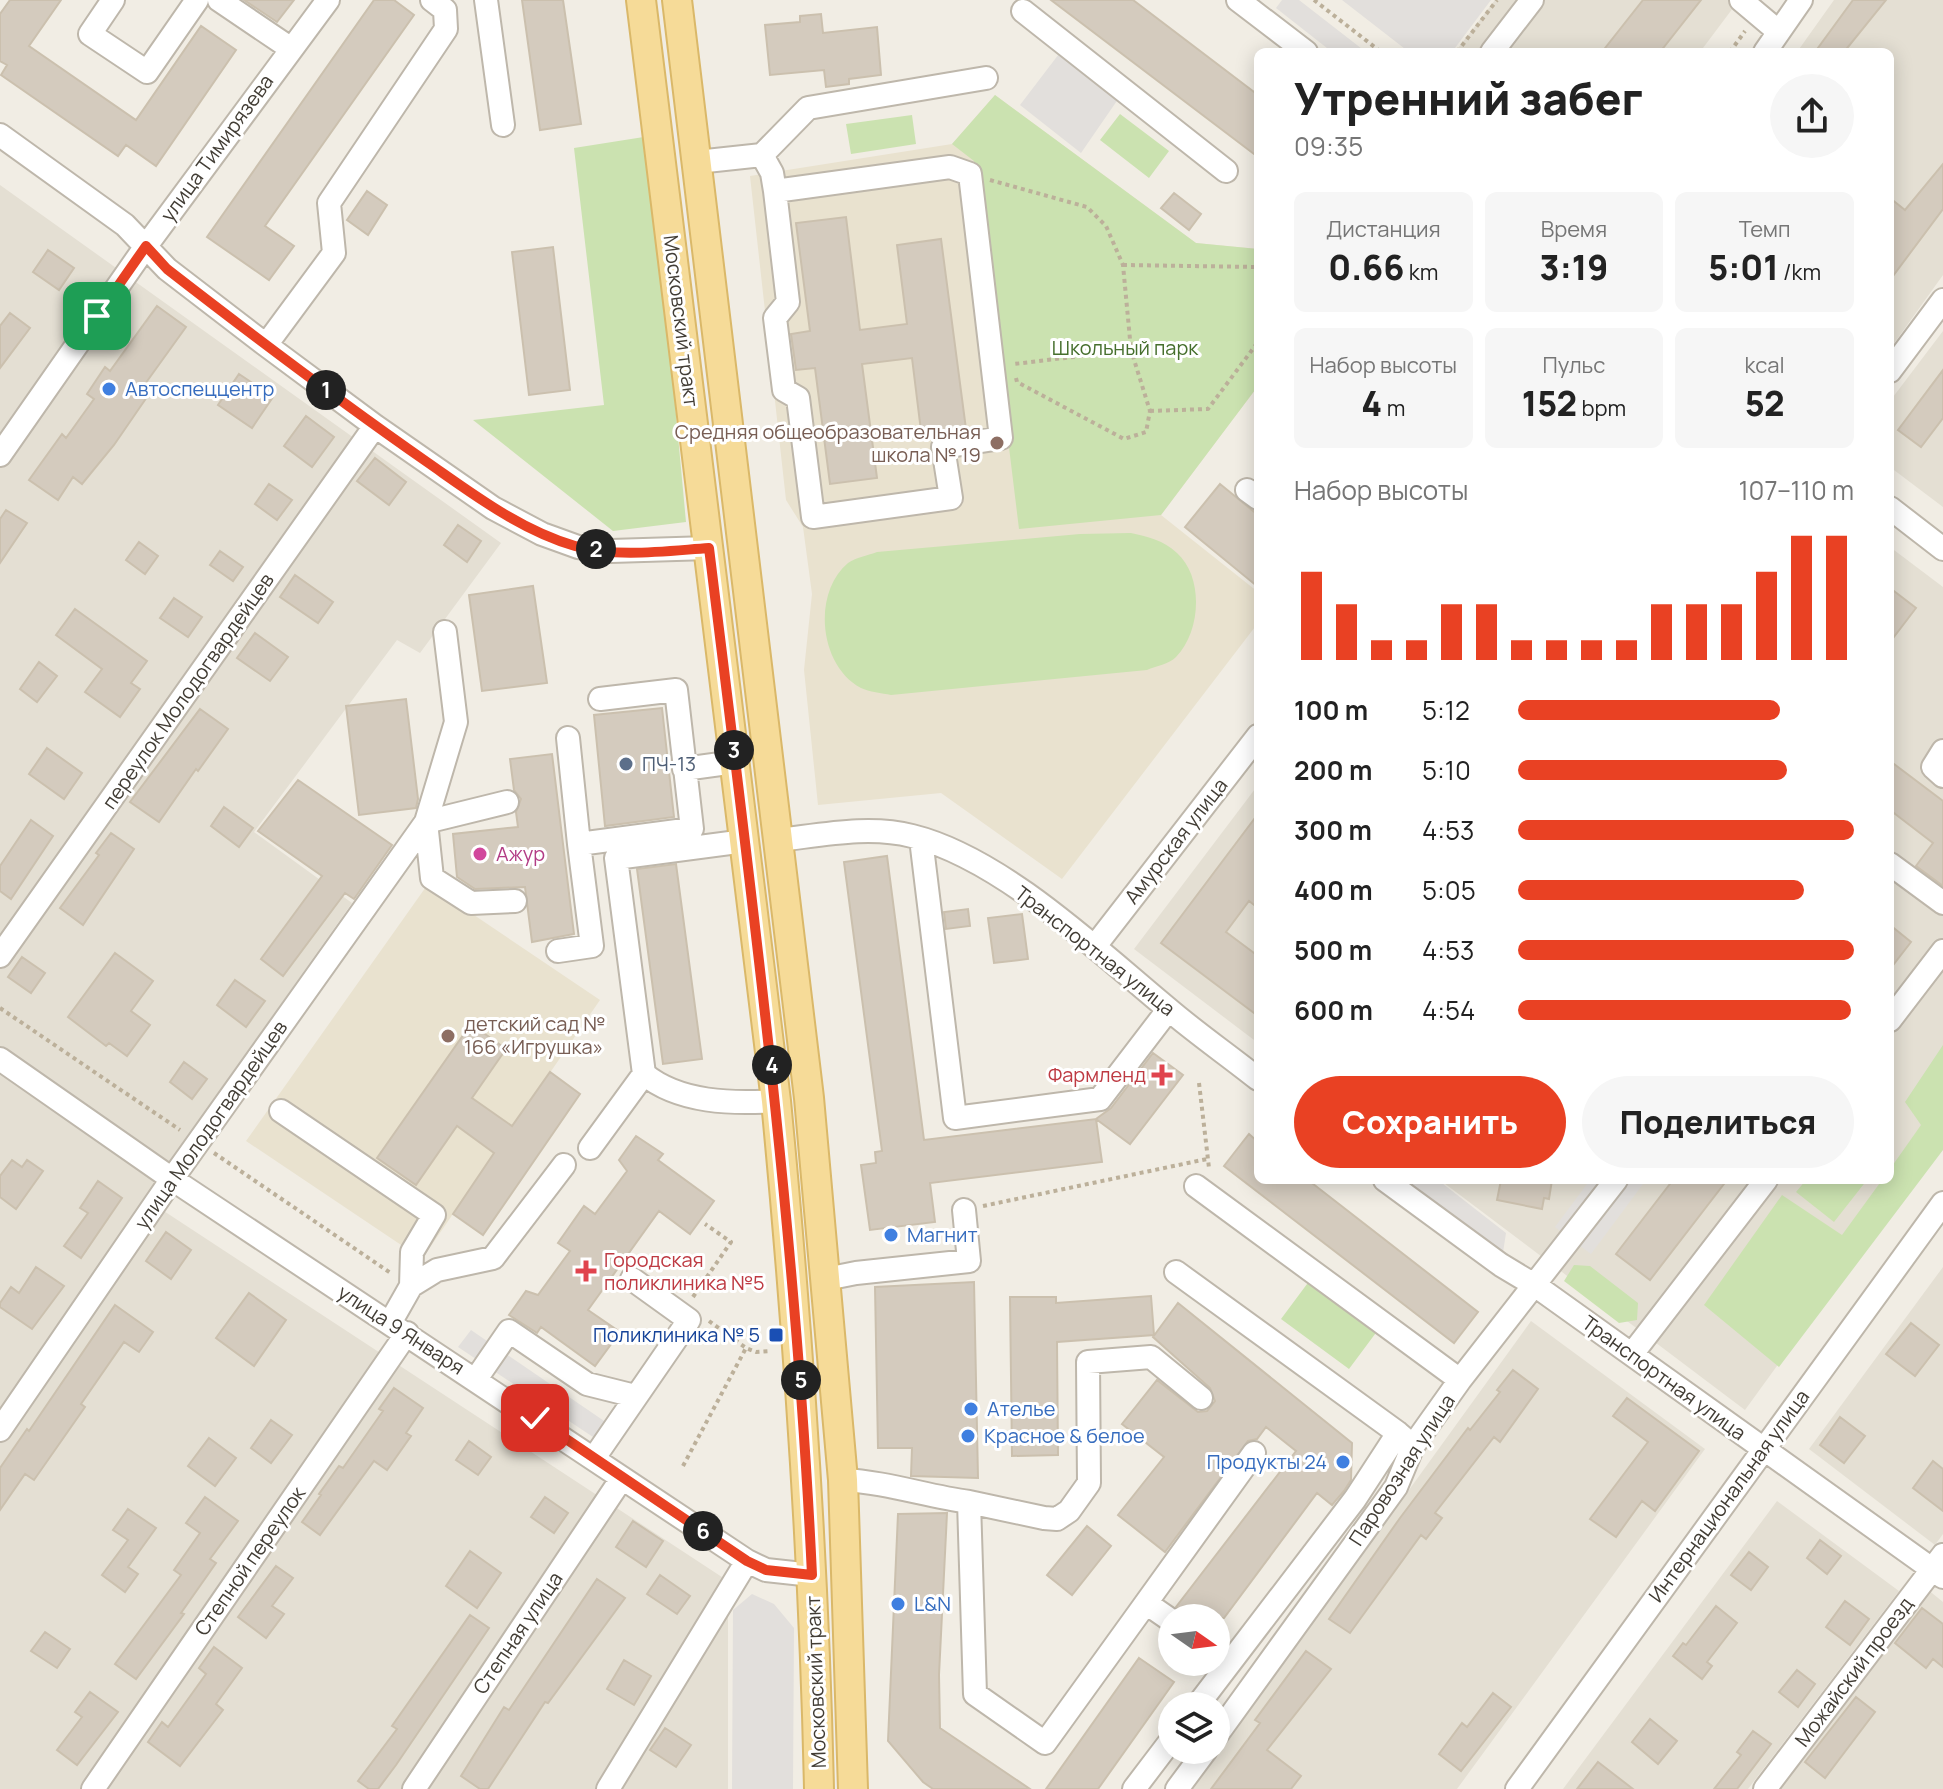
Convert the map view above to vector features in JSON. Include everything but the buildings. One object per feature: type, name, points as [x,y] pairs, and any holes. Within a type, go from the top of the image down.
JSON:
[{"type":"main road","name":"Московский тракт","points":[[641,0],[776,1101],[794,1283],[812,1575],[819,1789]]},
{"type":"main road","name":"Московский тракт","points":[[677,0],[779,840],[826,1279],[843,1480],[853,1789]]},
{"type":"street","points":[[113,0],[90,34],[147,72],[197,0]]},
{"type":"street","points":[[219,0],[290,48]]},
{"type":"street","name":"улица Тимирязева","points":[[0,455],[146,246],[328,0]]},
{"type":"street","points":[[266,345],[334,253],[329,203],[446,29],[445,10],[432,0]]},
{"type":"street","points":[[486,0],[503,125]]},
{"type":"street","points":[[1238,0],[1301,48]]},
{"type":"street","points":[[1495,48],[1532,0]]},
{"type":"street","points":[[1741,0],[1779,32]]},
{"type":"street","points":[[1768,48],[1801,0]]},
{"type":"street","points":[[1021,4],[1226,171]]},
{"type":"street","points":[[697,162],[762,155],[808,108],[986,78]]},
{"type":"street","points":[[0,135],[125,225],[167,269],[266,345],[493,508],[542,534],[578,547],[611,551],[709,548]]},
{"type":"street","points":[[762,155],[772,173],[788,302],[775,318],[784,390],[798,398],[813,517],[951,498],[943,447],[1001,438],[980,177],[950,167],[775,191]]},
{"type":"street","points":[[1894,366],[1943,300]]},
{"type":"street","name":"переулок Молодогвардейцев","points":[[0,956],[375,426]]},
{"type":"street","points":[[1894,511],[1943,549]]},
{"type":"street","points":[[445,632],[456,722],[426,822],[432,878],[471,903],[515,901]]},
{"type":"street","points":[[579,844],[692,829],[676,690],[600,699]]},
{"type":"street","points":[[558,951],[592,946],[568,738]]},
{"type":"street","name":"Амурская улица","points":[[1095,946],[1254,741]]},
{"type":"street","points":[[1943,751],[1933,767],[1943,776]]},
{"type":"street","points":[[684,769],[735,762]]},
{"type":"street","points":[[426,822],[507,802]]},
{"type":"street","name":"улица Молодогвардейцев","points":[[0,1430],[172,1179],[426,822]]},
{"type":"street","name":"Транспортная улица","points":[[779,840],[865,832],[892,833],[946,847],[994,873],[1095,946],[1168,1010],[1254,1074]]},
{"type":"street","points":[[921,839],[955,1118],[1100,1099],[1168,1010]]},
{"type":"street","points":[[590,1148],[644,1074],[616,858],[745,841]]},
{"type":"street","points":[[1894,867],[1943,903]]},
{"type":"street","points":[[1894,1015],[1943,951]]},
{"type":"street","name":"улица 9 Января","points":[[0,1059],[172,1179],[747,1561],[766,1570],[812,1575]]},
{"type":"street","points":[[644,1074],[666,1089],[683,1094],[737,1103],[776,1101]]},
{"type":"street","points":[[281,1111],[434,1215],[412,1252],[411,1286]]},
{"type":"street","points":[[411,1286],[437,1270],[493,1258],[564,1165]]},
{"type":"street","name":"Транспортная улица","points":[[1390,1184],[1764,1449],[1939,1567]]},
{"type":"street","name":"Паровозная улица","points":[[1230,1717],[1396,1487],[1406,1439],[1460,1380],[1613,1184]]},
{"type":"street","points":[[1632,1354],[1763,1184]]},
{"type":"street","points":[[1196,1186],[1460,1380]]},
{"type":"street","name":"Интернациональная улица","points":[[1517,1789],[1943,1203]]},
{"type":"street","points":[[826,1279],[969,1261],[964,1210]]},
{"type":"street","points":[[1176,1272],[1406,1439],[1230,1649]]},
{"type":"street","points":[[594,1458],[689,1320],[632,1279]]},
{"type":"street","name":"Степной переулок","points":[[93,1789],[398,1328],[411,1286]]},
{"type":"street","points":[[476,1379],[509,1331],[587,1384],[635,1396]]},
{"type":"street","points":[[843,1480],[872,1481],[917,1493],[1057,1519],[1069,1511],[1089,1483],[1088,1362],[1151,1357],[1201,1398]]},
{"type":"street","points":[[969,1502],[975,1694],[1045,1743],[1254,1453]]},
{"type":"street","name":"Степная улица","points":[[414,1789],[622,1478]]},
{"type":"street","points":[[608,1789],[747,1561]]},
{"type":"street","name":"Можайский проезд","points":[[1765,1789],[1939,1567]]},
{"type":"street","points":[[1146,1603],[1158,1611]]},
{"type":"street","points":[[1134,1789],[1158,1757]]},
{"type":"street","points":[[1177,1789],[1196,1764]]},
{"type":"path","points":[[1314,0],[1376,48]]},
{"type":"path","points":[[1460,48],[1497,0]]},
{"type":"path","points":[[980,177],[993,195]]},
{"type":"path","points":[[980,177],[1087,207],[1106,226],[1123,265],[1131,350],[1150,411],[1146,432],[1124,439],[1017,382],[1012,351]]},
{"type":"path","points":[[1123,265],[1254,267]]},
{"type":"path","points":[[1150,411],[1208,409],[1254,347]]},
{"type":"path","points":[[1014,366],[1131,350]]},
{"type":"path","points":[[1196,1186],[1209,1169],[1199,1083]]},
{"type":"path","points":[[964,1210],[1207,1159]]},
{"type":"path","points":[[687,1305],[731,1242],[705,1224]]},
{"type":"path","points":[[699,1314],[746,1348],[756,1352],[771,1351]]},
{"type":"path","points":[[683,1466],[746,1348]]},
{"type":"shaded area","points":[[1282,0],[1299,0],[1361,48],[1327,48],[1276,8]]},
{"type":"shaded area","points":[[1342,0],[1491,0],[1455,48],[1404,48]]},
{"type":"shaded area","points":[[1495,0],[1739,0],[1703,48],[1458,48]]},
{"type":"shaded area","points":[[1834,0],[1943,0],[1943,275],[1894,343],[1894,48],[1800,48]]},
{"type":"shaded area","points":[[1065,46],[1123,92],[1081,153],[1020,105]]},
{"type":"shaded area","name":"Средняя общеобразовательная школа № 19","points":[[995,95],[1196,243],[1254,249],[1254,391],[1161,515],[1254,589],[1254,628],[1062,879],[941,793],[818,805],[804,670],[812,594],[803,527],[786,500],[750,176],[952,144]]},
{"type":"shaded area","points":[[0,185],[501,543],[420,653],[397,640],[254,832],[352,903],[144,1198],[728,1581],[728,1789],[0,1789]]},
{"type":"shaded area","points":[[1943,331],[1943,507],[1894,470],[1894,396]]},
{"type":"shaded area","points":[[1894,550],[1943,587],[1943,1137],[1745,1410],[1445,1184],[1894,1184]]},
{"type":"shaded area","points":[[1254,790],[1254,1040],[1134,949]]},
{"type":"shaded area","name":"детский сад № 166 «Игрушка»","points":[[428,884],[600,1000],[422,1259],[246,1141]]},
{"type":"shaded area","points":[[1393,1184],[1443,1184],[1506,1233],[1501,1265]]},
{"type":"shaded area","points":[[1587,1184],[1643,1184],[1591,1254],[1555,1227]]},
{"type":"shaded area","points":[[1943,1267],[1943,1534],[1935,1545],[1809,1449]]},
{"type":"shaded area","points":[[1531,1321],[1705,1449],[1457,1789],[1193,1789],[1211,1764],[1230,1764],[1230,1738]]},
{"type":"shaded area","points":[[471,1330],[610,1425],[599,1441],[458,1347]]},
{"type":"shaded area","points":[[1777,1501],[1899,1591],[1748,1789],[1563,1789]]},
{"type":"shaded area","points":[[1927,1589],[1943,1602],[1943,1789],[1775,1789]]},
{"type":"shaded area","points":[[752,1594],[774,1604],[794,1628],[793,1789],[732,1789],[733,1610]]},
{"type":"green space","name":"Школьный парк","points":[[995,95],[1196,243],[1254,249],[1254,391],[1161,515],[1019,529],[974,161],[952,144]]},
{"type":"green space","points":[[1120,114],[1169,151],[1149,178],[1100,140]]},
{"type":"green space","points":[[912,115],[916,144],[851,154],[846,124]]},
{"type":"green space","points":[[650,136],[686,522],[613,531],[473,420],[604,405],[574,148]]},
{"type":"green space","points":[[1131,533],[1161,542],[1172,549],[1186,563],[1192,576],[1196,605],[1190,634],[1176,657],[1162,665],[1147,670],[891,695],[861,688],[847,678],[829,647],[825,610],[829,592],[836,576],[848,563],[858,558],[877,552],[1080,534]]},
{"type":"green space","points":[[1943,1045],[1943,1150],[1779,1367],[1704,1305],[1782,1195],[1842,1235],[1879,1184],[1894,1184],[1894,1163],[1921,1125],[1905,1102]]},
{"type":"green space","points":[[1803,1184],[1864,1184],[1834,1222],[1796,1192]]},
{"type":"green space","points":[[1574,1265],[1590,1266],[1638,1303],[1637,1320],[1619,1323],[1564,1281]]},
{"type":"green space","points":[[1310,1280],[1378,1330],[1349,1369],[1281,1319]]},
{"type":"place","name":"Автоспеццентр","points":[[109,389]]},
{"type":"place","name":"Средняя общеобразовательная школа № 19","points":[[997,443]]},
{"type":"place","name":"ПЧ-13","points":[[626,764]]},
{"type":"place","name":"Ажур","points":[[480,854]]},
{"type":"place","name":"детский сад № 166 «Игрушка»","points":[[448,1036]]},
{"type":"place","name":"Фармленд","points":[[1162,1075]]},
{"type":"place","name":"Магнит","points":[[891,1235]]},
{"type":"place","name":"Городская поликлиника №5","points":[[586,1271]]},
{"type":"place","name":"Поликлиника № 5","points":[[776,1335]]},
{"type":"place","name":"Ателье","points":[[971,1409]]},
{"type":"place","name":"Красное & белое","points":[[968,1436]]},
{"type":"place","name":"Продукты 24","points":[[1343,1462]]},
{"type":"place","name":"L&N","points":[[898,1604]]},
{"type":"route","points":[[97,316],[146,246],[167,269],[266,345],[493,508],[542,534],[578,547],[611,551],[709,548],[776,1101],[794,1283],[812,1575],[766,1570],[747,1561],[535,1418]]}]
